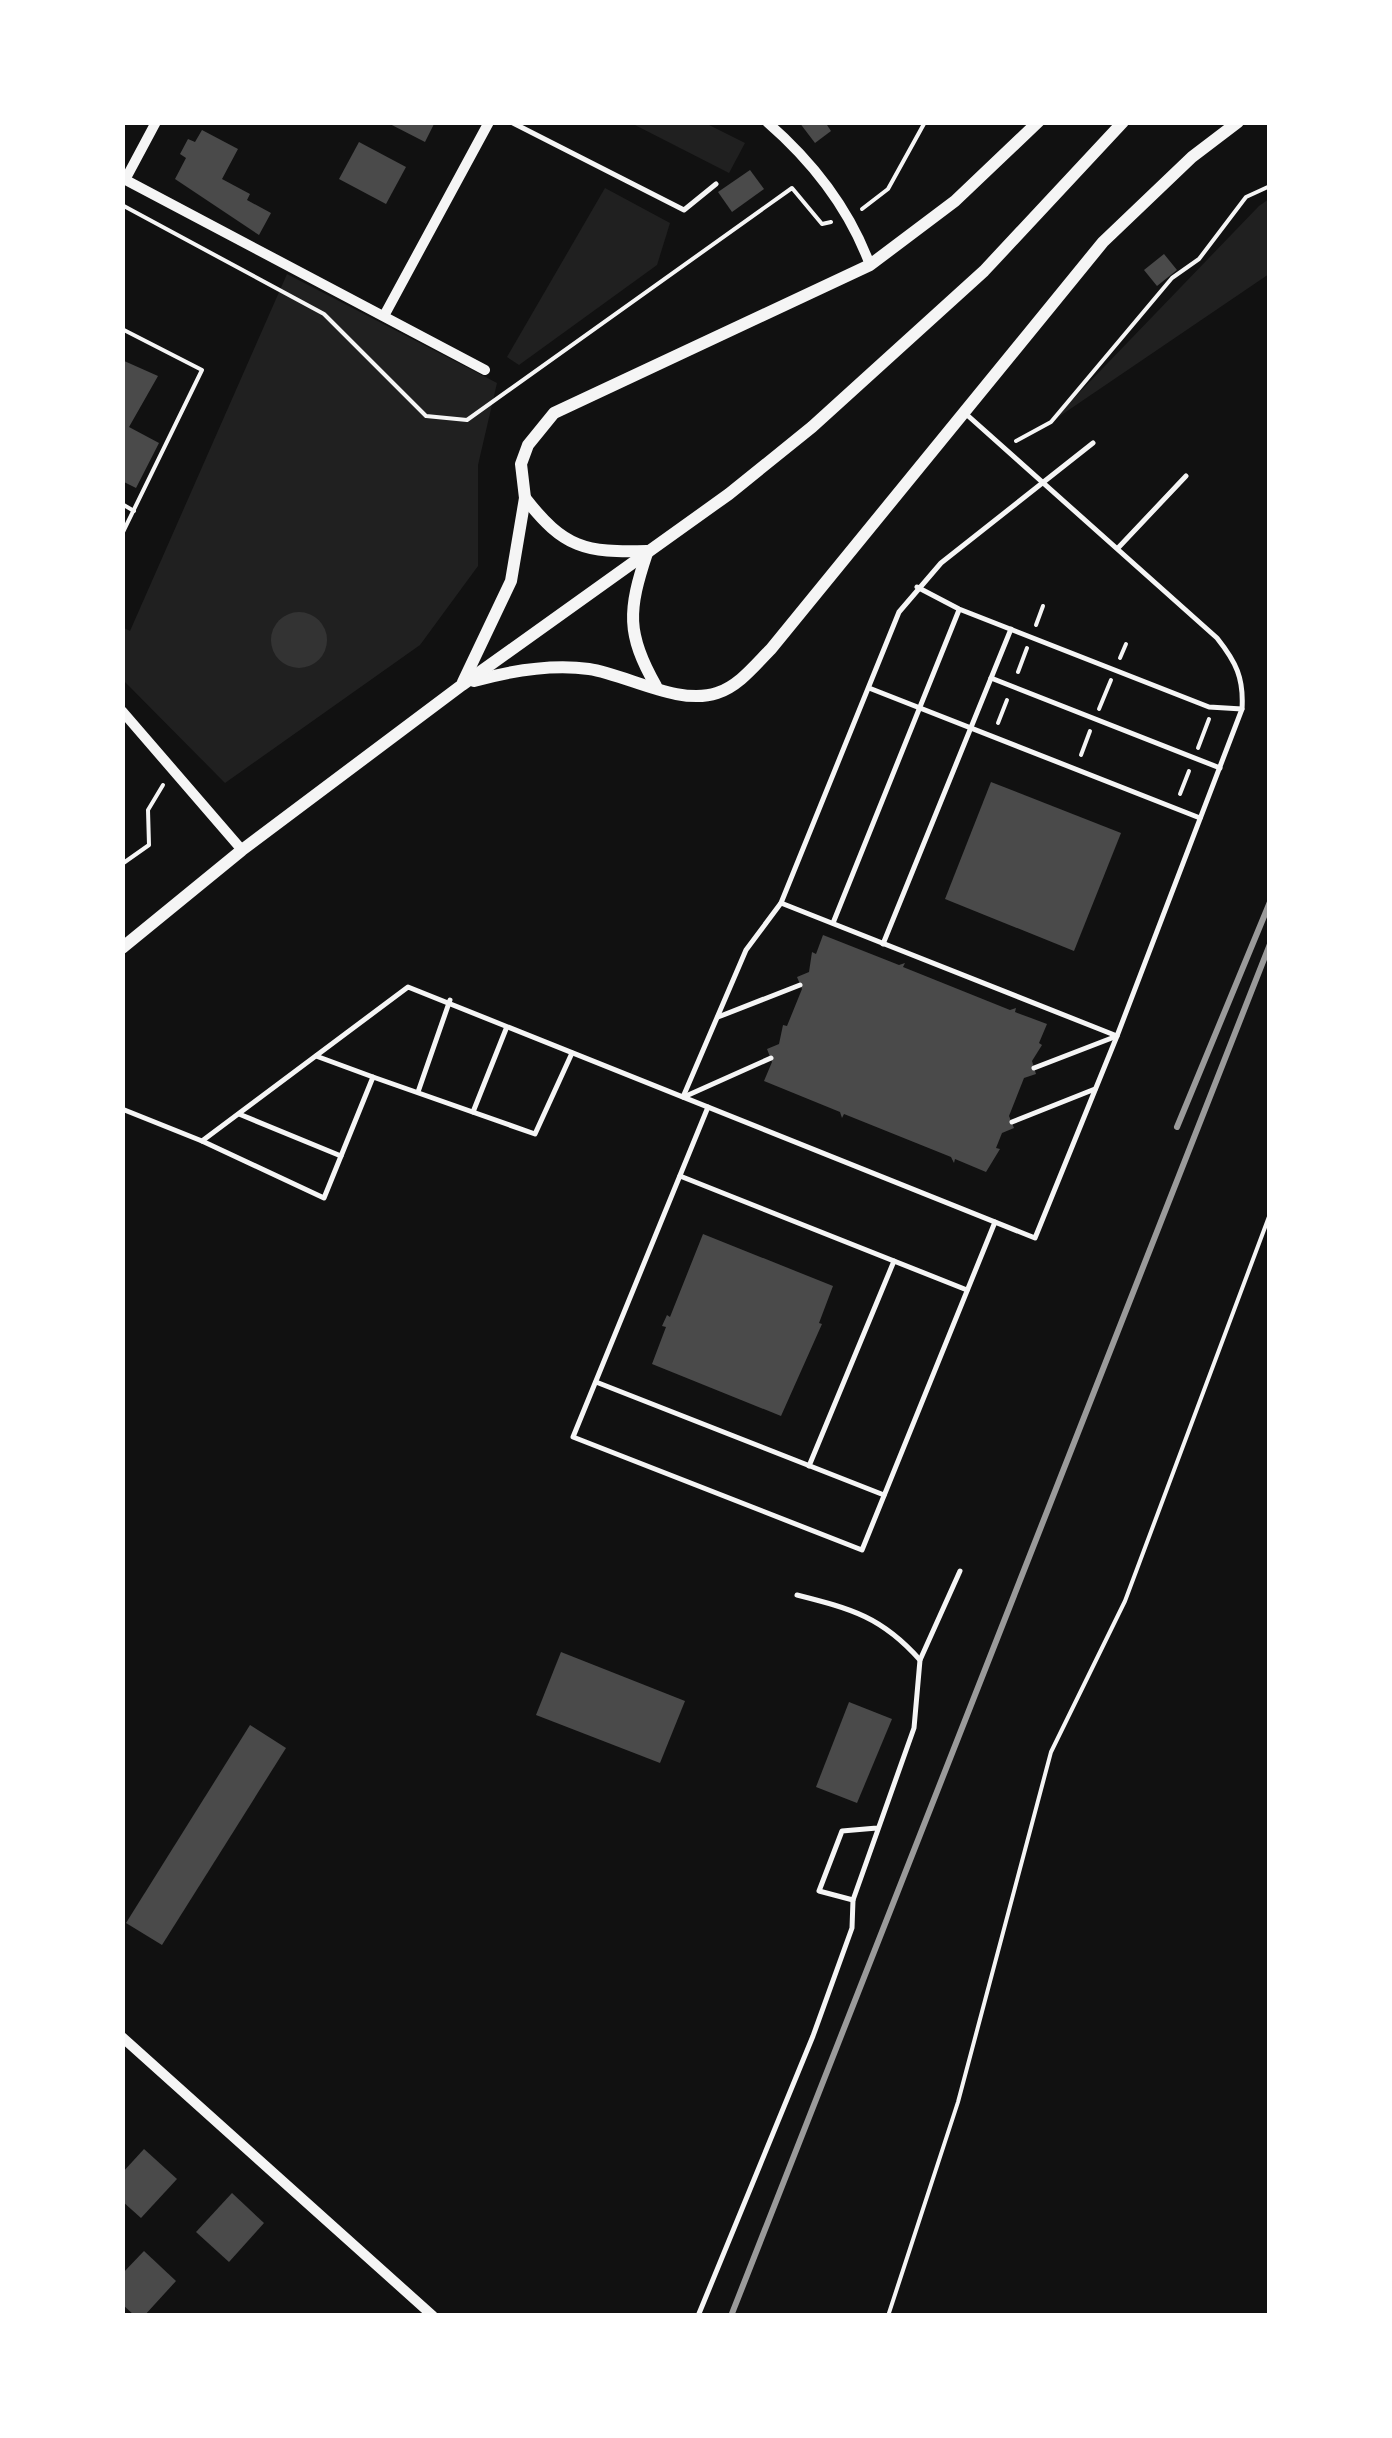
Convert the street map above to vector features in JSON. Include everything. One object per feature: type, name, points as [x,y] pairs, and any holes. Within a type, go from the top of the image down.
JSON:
[{"type":"street","points":[[156,122],[124,179],[485,370]]},
{"type":"street","points":[[385,314],[489,122]]},
{"type":"street","points":[[767,122],[819,173],[850,219],[870,265]]},
{"type":"street","points":[[462,685],[511,581],[525,498],[521,464],[528,445],[554,413],[870,265],[954,201],[1038,122]]},
{"type":"street","points":[[122,948],[242,850],[798,438],[984,271],[1124,122]]},
{"type":"street","points":[[462,685],[505,672],[561,668],[588,669],[690,696],[714,695],[733,686],[771,650],[1103,242],[1192,157],[1238,122]]},
{"type":"street","points":[[525,498],[546,525],[573,546],[602,552],[648,551]]},
{"type":"street","points":[[648,551],[636,587],[631,628],[636,652],[656,686]]},
{"type":"street","points":[[122,711],[242,850]]},
{"type":"street","points":[[122,2037],[433,2316]]},
{"type":"lane","points":[[510,122],[684,210],[716,184]]},
{"type":"lane","points":[[202,1142],[408,987],[450,1000],[506,1029],[1035,1238],[1242,709],[1240,671],[1232,656],[1118,548],[964,412]]},
{"type":"lane","points":[[683,1098],[746,950],[780,903],[899,612],[917,587],[1093,443]]},
{"type":"lane","points":[[1118,548],[1186,476]]},
{"type":"lane","points":[[917,587],[959,609],[1209,707],[1242,709]]},
{"type":"lane","points":[[833,922],[959,609]]},
{"type":"lane","points":[[883,944],[1011,629]]},
{"type":"lane","points":[[991,678],[1220,768]]},
{"type":"lane","points":[[869,688],[1200,818]]},
{"type":"lane","points":[[780,903],[1117,1036]]},
{"type":"lane","points":[[716,1018],[800,985]]},
{"type":"lane","points":[[417,1092],[450,1000]]},
{"type":"lane","points":[[473,1112],[506,1029]]},
{"type":"lane","points":[[1034,1068],[1117,1036]]},
{"type":"lane","points":[[316,1056],[535,1134],[572,1052]]},
{"type":"lane","points":[[683,1098],[771,1058]]},
{"type":"lane","points":[[122,1109],[324,1198],[373,1077]]},
{"type":"lane","points":[[1012,1122],[1095,1089]]},
{"type":"lane","points":[[708,1107],[573,1438],[862,1550],[995,1222]]},
{"type":"lane","points":[[238,1114],[341,1156]]},
{"type":"lane","points":[[680,1176],[968,1290]]},
{"type":"lane","points":[[810,1466],[894,1262]]},
{"type":"lane","points":[[596,1382],[884,1496]]},
{"type":"lane","points":[[698,2316],[813,2036],[852,1928],[853,1900],[914,1728],[920,1660],[960,1571]]},
{"type":"lane","points":[[798,1596],[856,1610],[894,1631],[920,1660]]},
{"type":"lane","points":[[853,1900],[819,1891],[842,1831],[877,1828]]},
{"type":"path","points":[[122,205],[324,314],[426,416],[468,420],[792,188],[822,224],[850,219],[888,189],[925,122]]},
{"type":"path","points":[[1005,447],[1052,422],[1172,278],[1199,259],[1246,197],[1270,186]]},
{"type":"path","points":[[122,329],[202,370],[122,534]]},
{"type":"path","points":[[122,504],[134,511]]},
{"type":"path","points":[[122,864],[150,846],[148,810],[174,768]]},
{"type":"path","points":[[888,2316],[958,2102],[1051,1752],[1125,1601],[1270,1214]]},
{"type":"shaded area","points":[[631,123],[705,123],[745,143],[729,173]]},
{"type":"shaded area","points":[[605,188],[670,223],[657,265],[519,365],[507,357]]},
{"type":"shaded area","points":[[1269,199],[1269,274],[1051,422],[1259,206]]},
{"type":"shaded area","points":[[287,274],[497,383],[478,465],[478,566],[420,645],[225,783],[123,680],[122,627],[130,631]]},
{"type":"shaded area","points":[[299,612],[319,620],[327,640],[319,660],[299,668],[279,660],[271,640],[279,620]]},
{"type":"building","points":[[386,122],[435,122],[425,142]]},
{"type":"building","points":[[799,122],[825,122],[831,131],[815,143]]},
{"type":"building","points":[[202,130],[238,149],[222,179],[250,194],[247,200],[271,213],[259,235],[175,179],[186,158],[180,154],[188,139],[195,142]]},
{"type":"building","points":[[359,142],[406,167],[386,204],[339,179]]},
{"type":"building","points":[[750,170],[764,189],[732,212],[718,192]]},
{"type":"building","points":[[1164,254],[1177,270],[1157,286],[1144,270]]},
{"type":"building","points":[[122,360],[158,376],[129,427],[159,443],[136,488],[122,481]]},
{"type":"building","points":[[991,782],[1121,833],[1074,951],[945,899]]},
{"type":"building","points":[[823,935],[899,965],[905,963],[903,967],[1010,1010],[1016,1008],[1015,1012],[1047,1024],[1039,1043],[1042,1045],[1032,1061],[1036,1074],[1024,1078],[1009,1116],[1014,1128],[1002,1133],[996,1148],[1000,1149],[986,1172],[955,1159],[954,1163],[951,1157],[844,1114],[842,1118],[840,1112],[764,1081],[772,1062],[767,1049],[779,1044],[783,1025],[787,1026],[802,989],[797,977],[809,972],[812,952],[816,954]]},
{"type":"building","points":[[703,1234],[833,1286],[819,1323],[822,1324],[781,1416],[652,1364],[666,1327],[662,1326],[667,1315],[670,1317]]},
{"type":"building","points":[[561,1652],[685,1701],[660,1763],[536,1715]]},
{"type":"building","points":[[849,1702],[892,1719],[857,1803],[816,1787]]},
{"type":"building","points":[[250,1725],[286,1748],[162,1945],[126,1923]]},
{"type":"building","points":[[144,2149],[177,2179],[141,2218],[122,2201],[122,2173]]},
{"type":"building","points":[[232,2193],[264,2223],[229,2262],[196,2232]]},
{"type":"building","points":[[144,2251],[176,2281],[144,2316],[135,2316],[122,2304],[122,2274]]},
{"type":"railway","points":[[1177,1127],[1270,902]]},
{"type":"railway","points":[[731,2316],[1270,944]]}]
